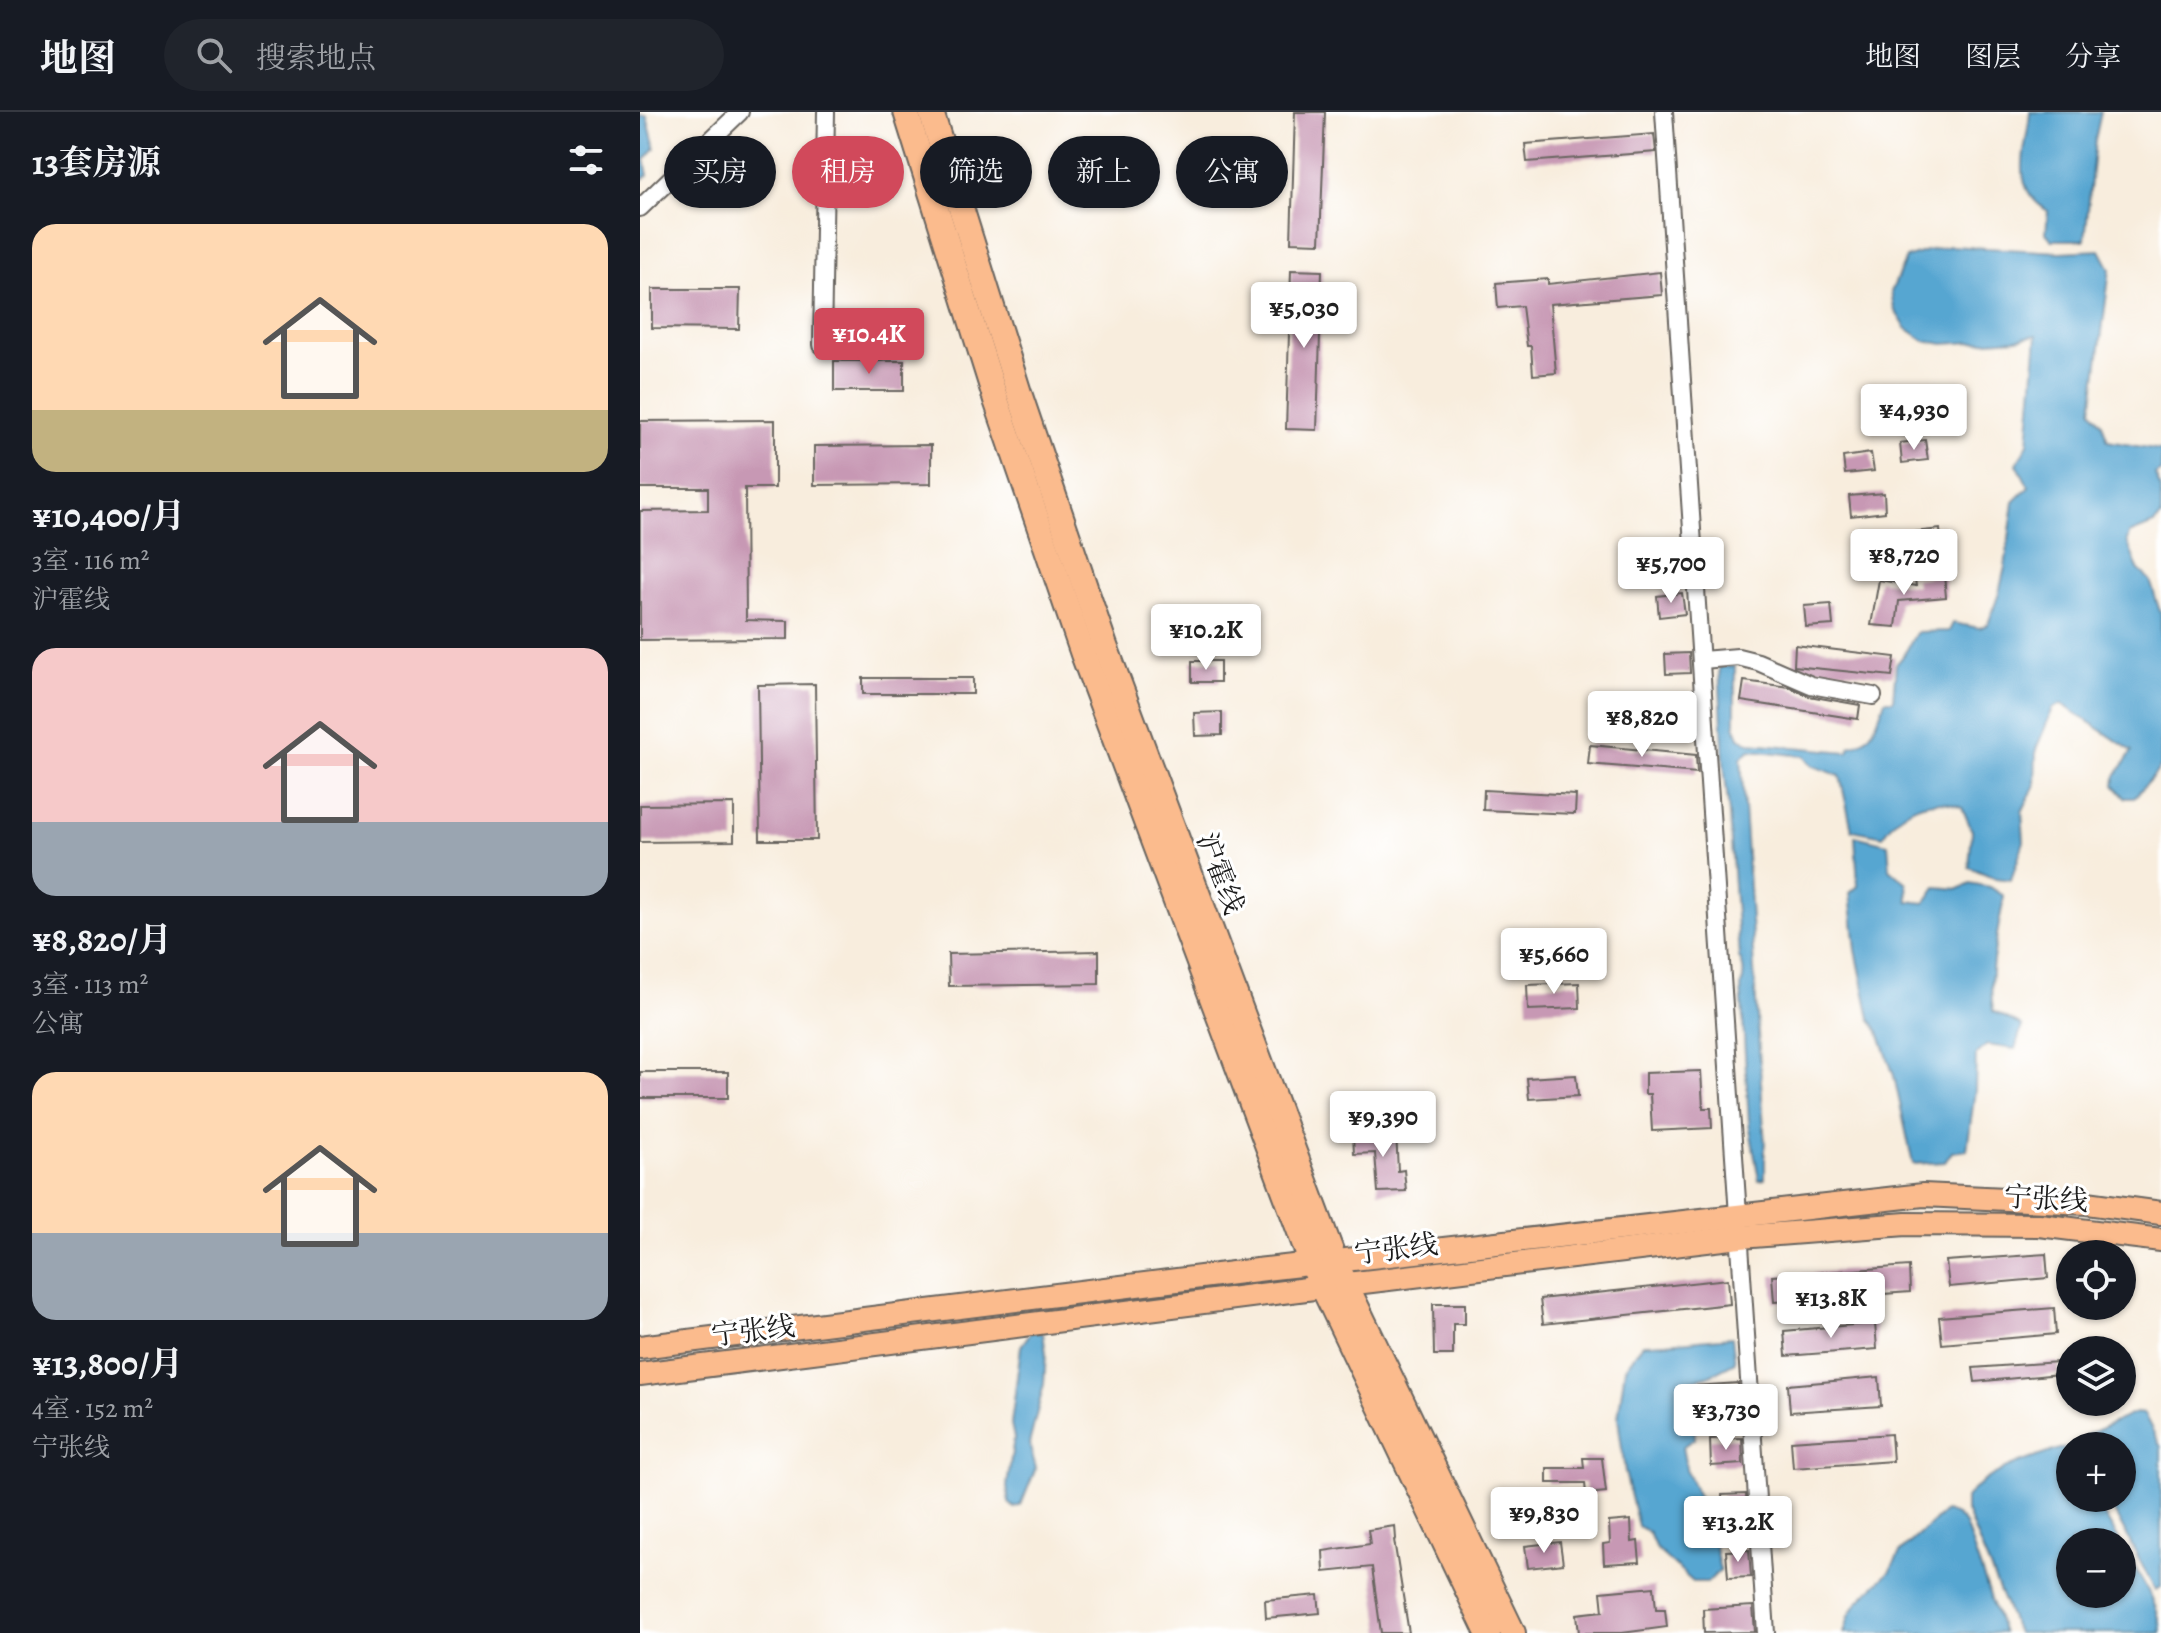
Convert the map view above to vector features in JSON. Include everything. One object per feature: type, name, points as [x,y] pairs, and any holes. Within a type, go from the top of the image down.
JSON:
[{"type":"highway","name":"沪霍线","points":[[906,112],[996,400],[1094,650],[1323,1263],[1488,1633]]},
{"type":"highway","name":"沪霍线","points":[[931,112],[1019,393],[1094,650]]},
{"type":"highway","name":"沪霍线","points":[[1334,1286],[1513,1633]]},
{"type":"main road","name":"宁张线","points":[[640,1374],[1334,1286],[1739,1227],[1923,1195],[2087,1203],[2161,1213]]},
{"type":"main road","name":"宁张线","points":[[640,1347],[1323,1263],[1739,1227],[2039,1225],[2161,1240]]},
{"type":"street","points":[[640,208],[740,112]]},
{"type":"street","points":[[822,345],[826,112]]},
{"type":"street","points":[[1664,112],[1766,1633]]},
{"type":"street","points":[[1702,660],[1738,657],[1758,662],[1811,685],[1873,696]]},
{"type":"water","points":[[2030,112],[2101,112],[2095,140],[2085,240],[2052,240],[2046,233],[2048,211],[2028,191],[2024,179]]},
{"type":"water","points":[[640,116],[647,116],[655,148],[645,160],[648,175],[640,181]]},
{"type":"water","points":[[1950,246],[2060,252],[2100,250],[2110,269],[2092,410],[2102,423],[2108,441],[2161,450],[2161,471],[2155,475],[2161,489],[2161,517],[2154,524],[2129,534],[2127,541],[2138,569],[2150,580],[2161,615],[2161,767],[2134,798],[2125,798],[2114,785],[2115,778],[2132,751],[2062,704],[2053,708],[2036,749],[2035,785],[2022,812],[2024,841],[2011,880],[1995,878],[1969,867],[1972,831],[1962,807],[1938,802],[1917,806],[1898,818],[1883,836],[1852,830],[1840,776],[1811,765],[1804,756],[1750,750],[1741,758],[1765,1146],[1765,1179],[1759,1180],[1749,1123],[1741,986],[1743,971],[1739,957],[1719,667],[1735,666],[1735,725],[1739,738],[1750,743],[1848,752],[1850,746],[1869,735],[1885,700],[1893,700],[1896,664],[1917,632],[1949,631],[1953,623],[1980,628],[1988,624],[2005,567],[2014,502],[2029,487],[2017,464],[2028,443],[2037,335],[1944,344],[1925,341],[1906,328],[1894,309],[1891,292],[1906,258]]},
{"type":"water","points":[[1855,836],[1888,844],[1890,869],[1907,883],[1908,901],[1925,903],[1936,887],[1959,889],[1970,883],[1990,887],[2004,896],[1992,967],[1993,1011],[2022,1026],[2015,1049],[1987,1045],[1976,1054],[1967,1150],[1952,1152],[1945,1162],[1913,1164],[1894,1076],[1879,1032],[1870,1018],[1856,950],[1850,893],[1858,886]]},
{"type":"water","points":[[1031,1332],[1043,1333],[1046,1353],[1044,1384],[1029,1444],[1036,1468],[1021,1505],[1015,1508],[1009,1503],[1007,1486],[1014,1438],[1011,1424],[1021,1346]]},
{"type":"water","points":[[1732,1337],[1735,1362],[1708,1376],[1692,1380],[1695,1438],[1682,1447],[1687,1473],[1709,1520],[1720,1570],[1708,1582],[1693,1582],[1656,1549],[1649,1533],[1638,1526],[1625,1472],[1618,1418],[1625,1368],[1643,1344]]},
{"type":"water","points":[[2136,1413],[2144,1414],[2161,1447],[2161,1587],[2155,1590],[2136,1554],[2136,1528],[2123,1528],[2114,1512],[2136,1512],[2136,1432],[2092,1432],[2128,1416],[2136,1416]]},
{"type":"water","points":[[2056,1450],[2056,1512],[2102,1512],[2112,1528],[2056,1528],[2056,1608],[2136,1608],[2136,1570],[2157,1611],[2161,1633],[2017,1633],[1966,1511],[1966,1498],[1986,1480],[2023,1461]]},
{"type":"water","points":[[1944,1512],[1956,1515],[1965,1524],[2003,1633],[1844,1633],[1857,1603],[1889,1572],[1901,1551]]},
{"type":"building","points":[[1295,112],[1325,112],[1320,243],[1291,242]]},
{"type":"building","points":[[1654,134],[1656,152],[1527,162],[1525,144]]},
{"type":"building","points":[[1291,270],[1322,271],[1317,430],[1286,429]]},
{"type":"building","points":[[1660,272],[1662,295],[1550,304],[1556,373],[1533,375],[1531,346],[1527,346],[1522,306],[1498,308],[1496,283],[1548,279],[1548,284]]},
{"type":"building","points":[[652,289],[740,289],[739,329],[652,328]]},
{"type":"building","points":[[834,361],[904,361],[904,391],[834,391]]},
{"type":"building","points":[[775,420],[775,488],[745,488],[746,620],[788,621],[788,639],[640,640],[640,511],[708,510],[708,488],[640,488],[640,421]]},
{"type":"building","points":[[1925,440],[1928,460],[1902,463],[1900,443]]},
{"type":"building","points":[[931,445],[931,484],[814,485],[814,446]]},
{"type":"building","points":[[1871,453],[1874,471],[1845,474],[1843,457]]},
{"type":"building","points":[[1884,493],[1885,512],[1851,516],[1849,496]]},
{"type":"building","points":[[1940,529],[1942,550],[1862,558],[1860,538]]},
{"type":"building","points":[[1944,575],[1946,597],[1899,601],[1896,627],[1871,625],[1879,580],[1916,586],[1915,579]]},
{"type":"building","points":[[1682,593],[1685,614],[1659,617],[1657,596]]},
{"type":"building","points":[[1831,604],[1833,625],[1806,627],[1804,606]]},
{"type":"building","points":[[1795,645],[1895,657],[1892,676],[1794,666]]},
{"type":"building","points":[[1689,653],[1690,673],[1666,674],[1665,654]]},
{"type":"building","points":[[1192,661],[1220,661],[1220,682],[1192,682]]},
{"type":"building","points":[[863,678],[973,678],[973,694],[863,694]]},
{"type":"building","points":[[1744,681],[1789,687],[1809,696],[1860,705],[1858,719],[1741,701]]},
{"type":"building","points":[[815,684],[817,840],[760,840],[758,685]]},
{"type":"building","points":[[1222,712],[1222,735],[1195,736],[1194,713]]},
{"type":"building","points":[[1590,745],[1696,755],[1697,773],[1588,764]]},
{"type":"building","points":[[1484,790],[1576,795],[1575,814],[1483,810]]},
{"type":"building","points":[[734,804],[734,841],[640,842],[640,805]]},
{"type":"building","points":[[1099,951],[1099,984],[949,986],[948,954]]},
{"type":"building","points":[[1579,983],[1580,1008],[1528,1010],[1527,985]]},
{"type":"building","points":[[1701,1071],[1703,1108],[1711,1108],[1712,1128],[1652,1131],[1650,1094],[1645,1094],[1645,1073]]},
{"type":"building","points":[[640,1072],[728,1072],[728,1098],[640,1098]]},
{"type":"building","points":[[1576,1075],[1578,1096],[1529,1099],[1527,1078]]},
{"type":"building","points":[[1396,1132],[1398,1171],[1404,1170],[1406,1191],[1378,1192],[1375,1153],[1354,1154],[1353,1134]]},
{"type":"building","points":[[2046,1254],[2048,1278],[1949,1287],[1946,1261]]},
{"type":"building","points":[[1909,1266],[1910,1292],[1774,1302],[1772,1276]]},
{"type":"building","points":[[1728,1279],[1730,1304],[1543,1324],[1540,1299]]},
{"type":"building","points":[[1433,1304],[1465,1304],[1465,1324],[1453,1324],[1453,1355],[1434,1355]]},
{"type":"building","points":[[2054,1308],[2056,1334],[1942,1344],[1939,1317]]},
{"type":"building","points":[[1875,1323],[1877,1349],[1786,1356],[1784,1331]]},
{"type":"building","points":[[2056,1362],[2056,1374],[1975,1382],[1973,1368]]},
{"type":"building","points":[[1879,1377],[1881,1406],[1790,1412],[1788,1385]]},
{"type":"building","points":[[1738,1383],[1740,1409],[1697,1412],[1695,1386]]},
{"type":"building","points":[[1891,1434],[1893,1461],[1793,1468],[1791,1441]]},
{"type":"building","points":[[1742,1438],[1743,1464],[1711,1466],[1710,1439]]},
{"type":"building","points":[[1583,1458],[1602,1458],[1606,1492],[1586,1494],[1585,1483],[1547,1483],[1547,1468],[1584,1468]]},
{"type":"building","points":[[1746,1494],[1747,1521],[1723,1522],[1722,1495]]},
{"type":"building","points":[[1631,1520],[1632,1542],[1638,1541],[1640,1562],[1604,1564],[1603,1544],[1610,1543],[1609,1522]]},
{"type":"building","points":[[1395,1526],[1394,1540],[1409,1633],[1381,1633],[1372,1567],[1324,1572],[1323,1551],[1370,1544],[1368,1530]]},
{"type":"building","points":[[1560,1542],[1563,1564],[1528,1568],[1525,1546]]},
{"type":"building","points":[[1749,1550],[1751,1577],[1728,1578],[1726,1551]]},
{"type":"building","points":[[1654,1587],[1656,1609],[1665,1609],[1667,1627],[1622,1633],[1579,1633],[1577,1614],[1603,1611],[1601,1592]]},
{"type":"building","points":[[1318,1595],[1320,1613],[1266,1618],[1265,1600]]},
{"type":"building","points":[[1753,1606],[1755,1632],[1704,1633],[1703,1609]]}]
